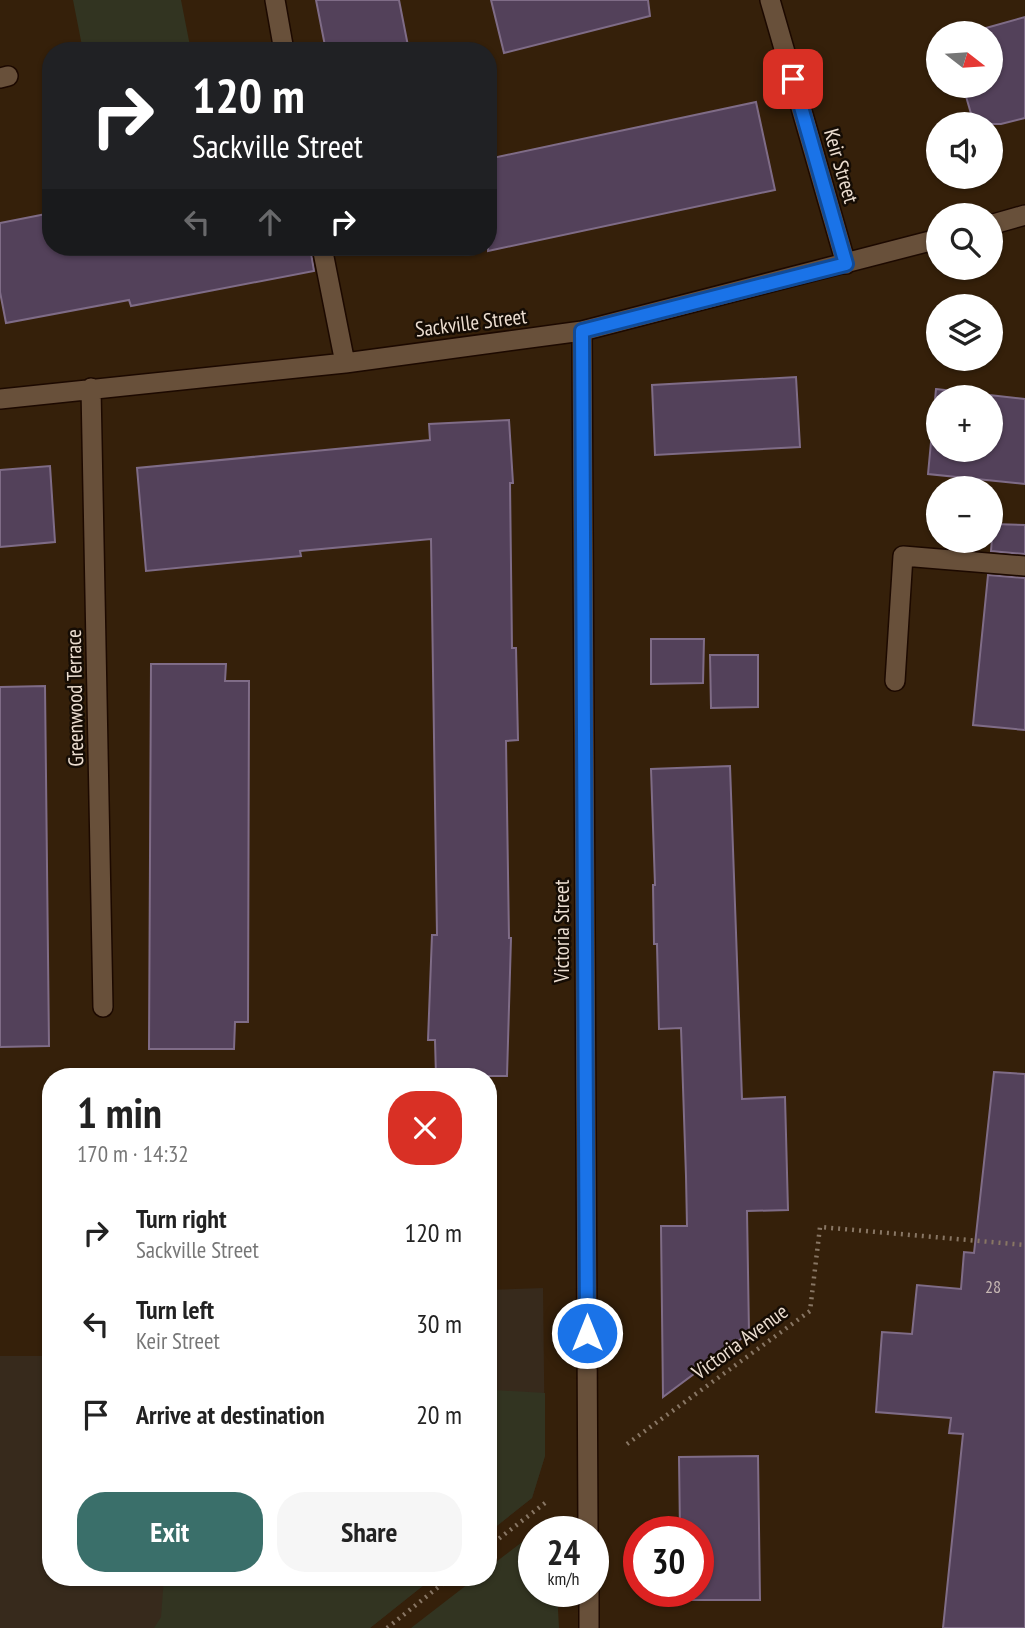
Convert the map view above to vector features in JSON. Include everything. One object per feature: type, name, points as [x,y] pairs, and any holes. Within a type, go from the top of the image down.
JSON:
[{"type":"street","points":[[275,0],[282,42]]},
{"type":"street","name":"Keir Street","points":[[770,0],[846,264]]},
{"type":"street","points":[[1003,221],[1025,215]]},
{"type":"street","name":"Sackville Street","points":[[0,399],[345,363],[582,331],[926,242]]},
{"type":"street","points":[[324,256],[345,363]]},
{"type":"street","name":"Victoria Street","points":[[582,331],[588,1516]]},
{"type":"street","name":"Greenwood Terrace","points":[[91,388],[103,1007]]},
{"type":"street","points":[[895,681],[903,556],[1025,566]]},
{"type":"street","points":[[589,1607],[589,1628]]},
{"type":"path","name":"Victoria Avenue","points":[[497,1540],[810,1311],[820,1227],[1025,1245]]},
{"type":"path","points":[[387,1628],[440,1586]]},
{"type":"shaded area","points":[[543,1288],[545,1456],[532,1498],[497,1526],[497,1290]]},
{"type":"shaded area","points":[[0,1356],[42,1356],[42,1586],[423,1586],[370,1628],[0,1628]]},
{"type":"green space","points":[[73,0],[181,0],[189,42],[81,42]]},
{"type":"green space","points":[[497,1390],[545,1393],[545,1456],[532,1498],[497,1526]]},
{"type":"green space","points":[[518,1545],[518,1607],[558,1607],[559,1628],[411,1628],[465,1586],[497,1586],[497,1561]]},
{"type":"green space","points":[[163,1586],[423,1586],[370,1628],[154,1628],[161,1617]]},
{"type":"building","points":[[316,0],[399,0],[407,42],[324,42]]},
{"type":"building","points":[[491,0],[648,0],[650,16],[504,53]]},
{"type":"building","points":[[1025,17],[1025,118],[1003,124],[1003,112],[971,112],[966,98],[1003,98],[1003,23]]},
{"type":"building","points":[[756,102],[775,190],[497,249],[497,157]]},
{"type":"building","points":[[42,215],[42,256],[312,256],[314,271],[131,306],[129,300],[6,323],[0,292],[0,223]]},
{"type":"building","points":[[796,377],[800,447],[655,455],[652,385]]},
{"type":"building","points":[[1003,397],[1025,399],[1025,484],[1003,482],[1003,476],[928,474],[929,462],[1003,462]]},
{"type":"building","points":[[509,420],[513,483],[510,483],[512,648],[516,648],[518,740],[506,741],[511,938],[507,1076],[497,1076],[497,1068],[436,1068],[435,1040],[428,1040],[432,935],[437,935],[431,539],[300,551],[301,556],[146,571],[137,468],[430,440],[429,424]]},
{"type":"building","points":[[50,466],[55,542],[0,547],[0,470]]},
{"type":"building","points":[[1003,524],[1025,525],[1025,554],[1003,552]]},
{"type":"building","points":[[988,575],[1025,578],[1025,730],[973,725]]},
{"type":"building","points":[[651,639],[704,639],[703,683],[651,684]]},
{"type":"building","points":[[710,655],[758,655],[758,707],[711,708]]},
{"type":"building","points":[[151,664],[226,664],[225,681],[249,681],[248,1022],[235,1022],[234,1049],[149,1049]]},
{"type":"building","points":[[45,686],[49,1046],[0,1047],[0,687]]},
{"type":"building","points":[[730,766],[742,1099],[785,1097],[788,1210],[747,1211],[749,1333],[663,1397],[661,1226],[687,1226],[681,1028],[659,1029],[657,944],[654,944],[651,769]]},
{"type":"building","points":[[994,1072],[1025,1074],[1025,1628],[943,1628],[963,1434],[949,1433],[951,1418],[876,1412],[882,1332],[912,1334],[917,1285],[961,1289],[964,1252],[974,1253]]},
{"type":"building","points":[[758,1456],[760,1600],[714,1600],[714,1516],[680,1516],[679,1457]]},
{"type":"route","points":[[587,1333],[582,331],[846,264],[793,79]]}]
